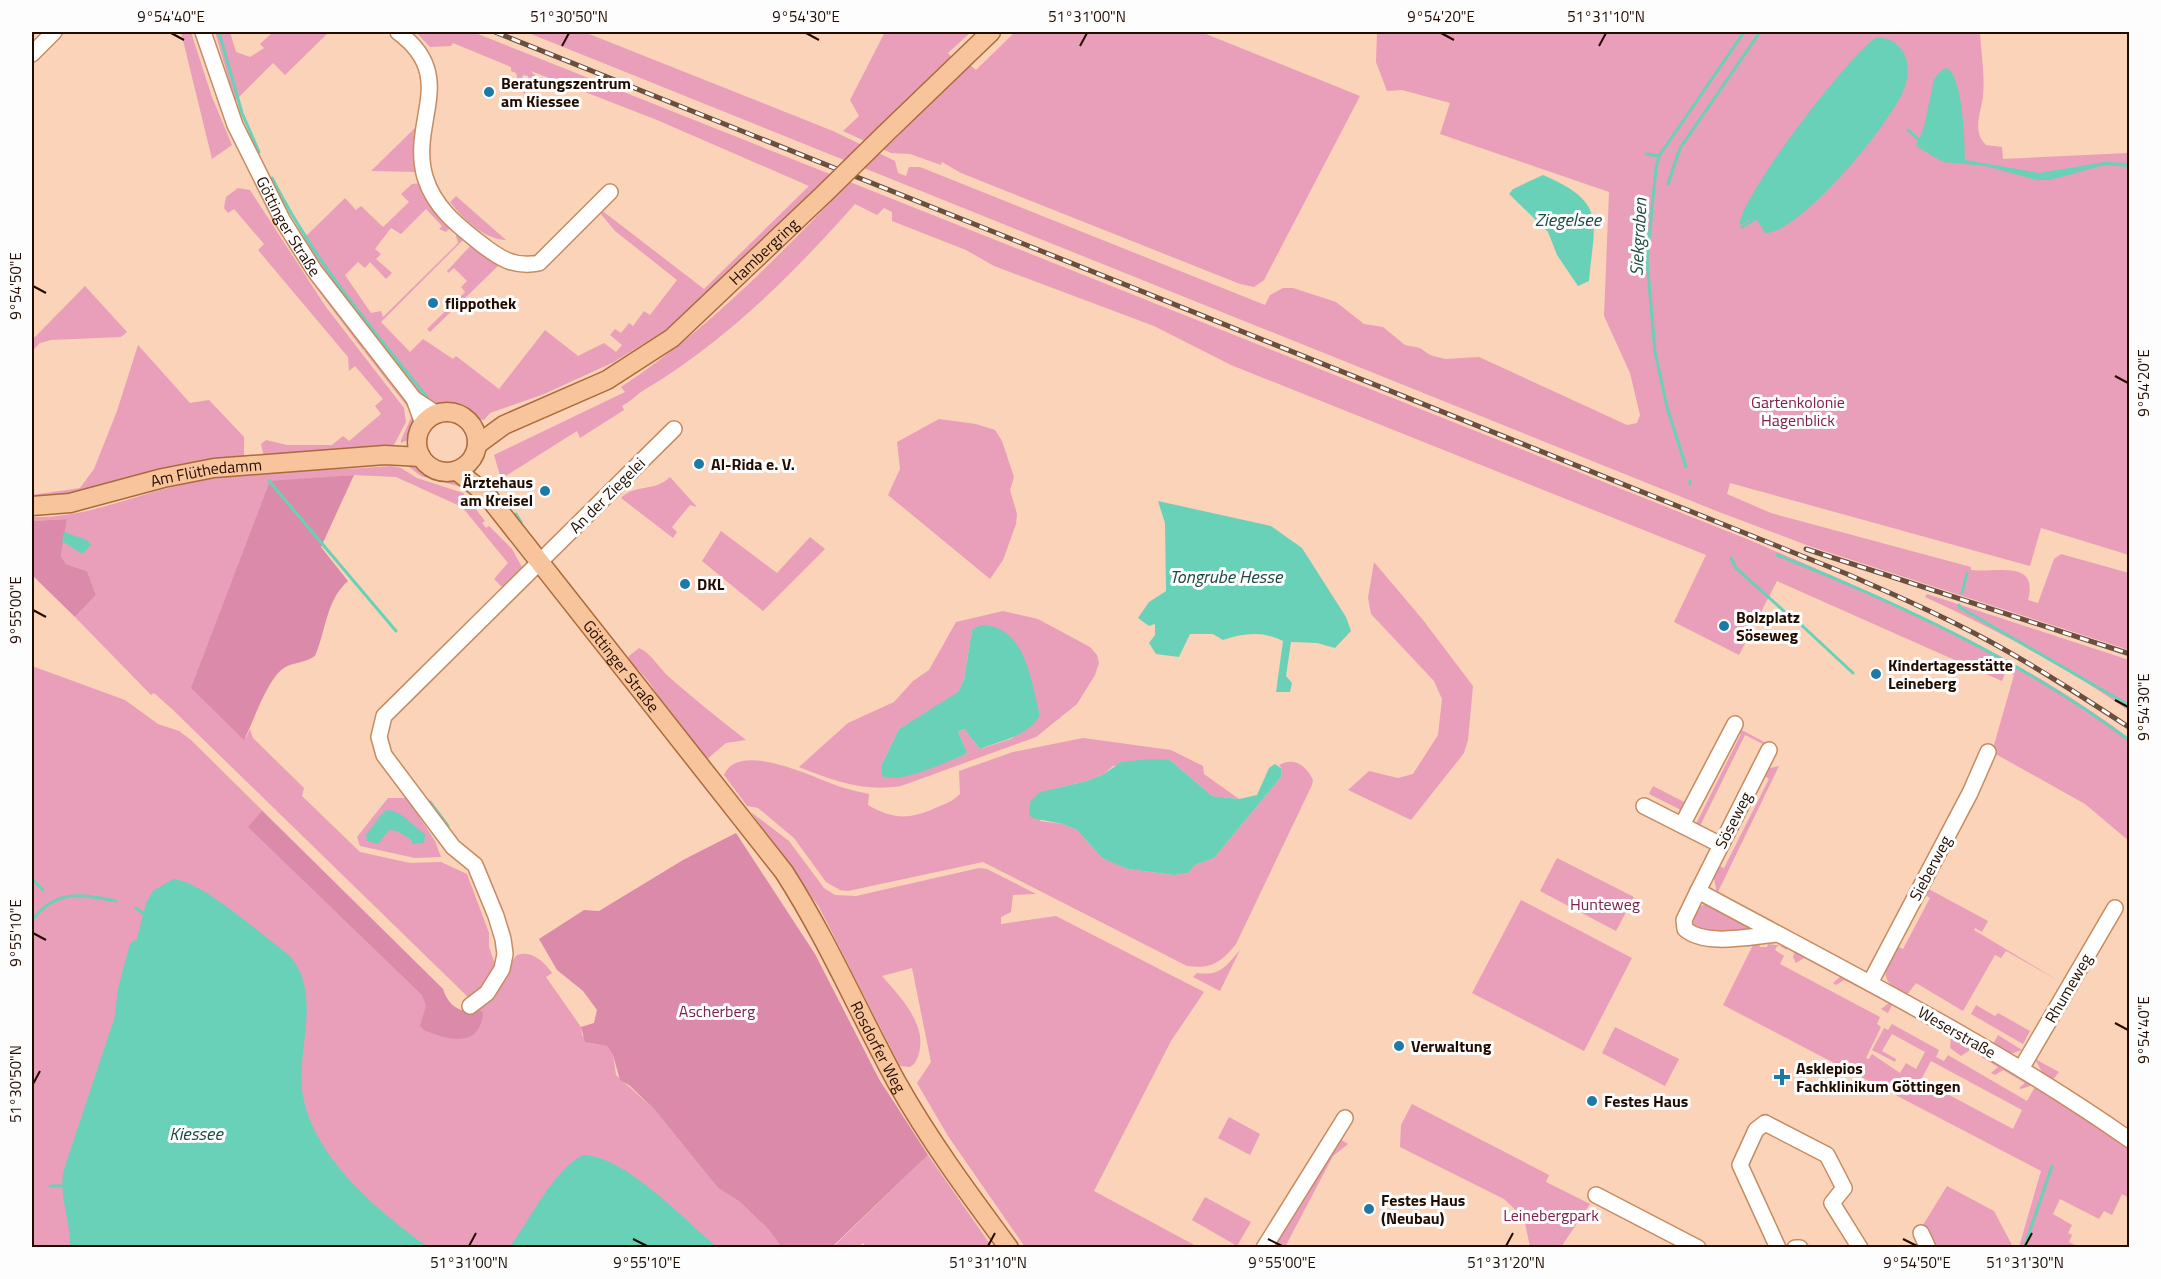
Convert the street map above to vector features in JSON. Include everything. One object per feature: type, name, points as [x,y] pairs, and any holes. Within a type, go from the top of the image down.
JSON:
[{"type":"main road","name":"Hambergring","points":[[470,450],[504,425],[607,380],[672,338],[991,32]]},
{"type":"main road","name":"Göttinger Straße","points":[[470,450],[445,473],[434,469],[425,434],[455,413],[465,418],[470,450],[486,494],[759,838]]},
{"type":"main road","name":"Am Flüthedamm","points":[[32,506],[70,503],[163,478],[214,468],[385,455],[425,434]]},
{"type":"main road","name":"Rosdorfer Weg","points":[[759,838],[784,872],[820,930],[891,1072],[927,1133],[1009,1248]]},
{"type":"street","points":[[32,54],[54,32]]},
{"type":"street","name":"Göttinger Straße","points":[[203,32],[235,125],[283,221],[314,270],[414,399],[425,434]]},
{"type":"street","points":[[398,32],[418,52],[428,76],[430,97],[421,150],[429,187],[448,217],[494,254],[514,264],[539,263],[610,192]]},
{"type":"street","name":"An der Ziegelei","points":[[539,560],[674,429]]},
{"type":"street","points":[[470,1006],[488,993],[502,969],[505,954],[496,916],[475,866],[453,846],[384,755],[379,737],[380,728],[390,708],[539,560]]},
{"type":"street","points":[[1682,825],[1735,724]]},
{"type":"street","name":"Söseweg","points":[[1698,891],[1769,750]]},
{"type":"street","name":"Sieberweg","points":[[1870,983],[1970,793],[1988,752]]},
{"type":"street","points":[[1644,806],[1721,845]]},
{"type":"street","points":[[1698,891],[1684,920],[1685,929],[1694,936],[1706,940],[1778,934]]},
{"type":"street","name":"Weserstraße","points":[[1698,891],[1870,983],[2021,1069],[2130,1140]]},
{"type":"street","name":"Rhumeweg","points":[[2021,1069],[2115,908]]},
{"type":"street","points":[[1264,1248],[1345,1118]]},
{"type":"street","points":[[1778,1248],[1740,1170],[1741,1160],[1758,1126],[1770,1125],[1831,1158],[1844,1188],[1832,1203],[1860,1248]]},
{"type":"street","points":[[1596,1195],[1678,1243],[1698,1248]]},
{"type":"street","points":[[1921,1233],[1928,1248]]},
{"type":"street","points":[[1795,1248],[1800,1248]]},
{"type":"green space","points":[[181,32],[191,32],[212,97],[232,145],[212,159]]},
{"type":"green space","points":[[215,32],[230,32],[236,52],[250,57],[264,48],[260,44],[273,32],[329,32],[285,75],[273,63],[235,101]]},
{"type":"green space","points":[[416,32],[473,32],[1747,539],[1896,604],[2039,678],[2129,738],[2129,841],[2085,804],[1992,752],[2014,675],[2006,671],[2002,681],[1777,581],[1739,655],[1674,622],[1706,555],[1231,365],[1154,326],[994,266],[966,250],[892,221],[892,212],[884,208],[877,215],[855,204],[782,281],[730,329],[702,351],[622,406],[624,410],[580,438],[577,431],[501,479],[494,455],[625,392],[621,387],[680,344],[761,273],[837,195],[820,186],[672,326],[614,362],[544,394],[490,413],[484,420],[458,409],[434,405],[425,401],[336,289],[302,240],[345,198],[356,210],[361,206],[383,227],[409,202],[401,194],[412,184],[422,183],[450,228],[446,232],[439,229],[442,226],[426,209],[401,234],[391,228],[375,249],[381,254],[376,259],[392,273],[386,279],[370,262],[365,268],[358,262],[345,275],[371,313],[381,311],[383,317],[458,243],[456,236],[458,233],[464,239],[381,322],[410,352],[423,339],[453,359],[456,356],[499,389],[545,330],[578,356],[604,343],[616,352],[622,345],[610,335],[615,329],[621,333],[629,323],[633,326],[644,311],[650,315],[677,280],[615,231],[600,213],[576,235],[600,209],[704,289],[809,186],[657,120],[531,71],[537,78],[524,91],[528,98],[519,88],[529,80],[528,76],[523,75],[519,85],[516,73],[511,71],[511,67],[453,43],[451,46],[430,47]]},
{"type":"green space","name":"Gartenkolonie Hagenblick","points":[[526,32],[584,32],[833,131],[895,161],[898,173],[906,176],[909,167],[920,167],[1265,305],[1270,295],[1283,288],[1293,288],[1336,302],[1364,324],[1383,327],[1405,345],[1420,348],[1430,355],[1445,359],[1479,357],[1627,425],[1637,423],[1640,415],[1630,373],[1604,316],[1609,192],[1440,134],[1450,103],[1402,90],[1387,91],[1376,62],[1377,32],[1980,32],[1983,87],[1978,121],[1979,134],[1986,145],[2002,147],[2003,159],[2129,153],[2129,555],[2041,528],[2030,566],[1730,483],[1727,494],[1771,513],[1971,567],[1971,570],[2003,570],[2021,573],[2027,578],[2030,587],[2028,600],[2038,603],[2054,559],[2061,554],[2129,573],[2129,650],[1812,547],[1719,512]]},
{"type":"green space","points":[[885,32],[971,32],[948,53],[953,59],[873,136],[889,145],[970,65],[976,70],[1015,32],[1201,32],[1360,96],[1264,280],[1254,287],[1240,284],[961,173],[942,162],[941,165],[910,154],[891,153],[843,131],[859,116],[850,100]]},
{"type":"green space","points":[[417,126],[419,172],[371,171]]},
{"type":"green space","points":[[238,188],[250,190],[326,307],[404,408],[406,422],[394,445],[354,454],[264,457],[261,444],[266,440],[287,445],[332,445],[343,436],[349,441],[381,414],[375,406],[383,399],[355,366],[349,371],[348,357],[258,250],[264,244],[234,209],[228,213],[224,208],[226,197]]},
{"type":"green space","points":[[456,196],[506,240],[490,236],[467,221],[450,202]]},
{"type":"green space","points":[[265,207],[317,286],[365,349],[363,350],[311,281]]},
{"type":"green space","points":[[472,244],[500,264],[430,332],[427,329],[465,292],[461,287],[467,281],[454,268],[448,273],[447,271]]},
{"type":"green space","points":[[85,286],[127,332],[121,337],[51,340],[40,343],[32,351],[32,340]]},
{"type":"green space","points":[[138,345],[190,403],[209,400],[244,437],[244,458],[70,497],[32,501],[32,495],[80,488],[94,469],[117,411]]},
{"type":"green space","points":[[366,350],[412,408],[417,424],[413,433],[404,442],[401,443],[401,440],[411,418],[410,410],[364,351]]},
{"type":"green space","points":[[939,419],[976,424],[995,430],[1002,441],[1014,477],[1010,490],[1017,514],[1016,524],[1003,560],[990,579],[888,495],[900,469],[897,442]]},
{"type":"green space","points":[[405,464],[421,464],[436,475],[451,477],[465,488],[421,476]]},
{"type":"green space","points":[[391,466],[401,468],[417,478],[463,493],[485,521],[482,523],[486,528],[489,526],[512,549],[522,567],[504,589],[494,579],[508,563],[462,507],[396,477],[354,475],[270,482],[245,739],[250,729],[253,738],[304,788],[302,796],[360,852],[410,863],[441,862],[467,874],[489,933],[489,947],[495,964],[472,1001],[173,710],[154,693],[151,695],[75,617],[96,595],[87,571],[66,564],[61,556],[67,519],[32,521],[32,517],[73,514],[177,486],[222,477]]},
{"type":"green space","points":[[354,475],[321,547],[348,581],[331,606],[315,656],[288,666],[278,673],[244,740],[191,688],[270,481]]},
{"type":"green space","points":[[670,477],[697,507],[690,505],[672,527],[677,532],[673,538],[621,498],[627,493],[664,482]]},
{"type":"green space","points":[[67,519],[61,556],[66,564],[87,571],[96,595],[75,617],[32,575],[32,521]]},
{"type":"green space","points":[[721,531],[777,573],[810,537],[825,549],[763,611],[702,561]]},
{"type":"green space","points":[[1374,562],[1423,620],[1473,686],[1468,740],[1464,753],[1411,820],[1348,790],[1369,771],[1398,778],[1413,774],[1438,735],[1442,699],[1434,681],[1371,614],[1368,598]]},
{"type":"green space","points":[[1927,594],[2129,660],[2129,711],[2055,664],[1978,622],[1925,597]]},
{"type":"green space","points":[[1003,611],[1038,619],[1090,647],[1097,655],[1099,663],[1095,675],[1077,704],[1036,737],[901,786],[874,788],[849,784],[799,767],[848,723],[894,702],[913,681],[929,670],[956,622]],"holes":[[[972,630],[1024,660],[1040,715],[1011,739],[980,749],[964,729],[958,732],[967,752],[964,755],[895,778],[881,766],[899,729],[958,693],[964,680]]]},
{"type":"green space","points":[[639,648],[678,685],[746,740],[726,743],[706,760],[686,740],[646,678],[627,660]]},
{"type":"green space","points":[[32,666],[125,700],[158,724],[179,731],[191,740],[443,989],[449,1001],[456,1007],[469,1012],[517,955],[528,954],[541,961],[552,973],[546,977],[581,1027],[582,1035],[591,1043],[607,1046],[613,1055],[616,1075],[654,1109],[718,1188],[740,1202],[769,1230],[781,1247],[32,1248]]},
{"type":"green space","points":[[1738,728],[1766,743],[1765,745],[1745,735],[1700,826],[1696,824],[1741,734],[1737,732]]},
{"type":"green space","points":[[1083,738],[1171,750],[1203,766],[1204,774],[1239,799],[1212,796],[1170,760],[1113,766],[1104,774],[1087,781],[1057,788],[1040,821],[1063,824],[1077,830],[1102,858],[1128,869],[1174,875],[1188,873],[1195,865],[1214,858],[1281,777],[1282,769],[1279,765],[1295,762],[1310,775],[1313,780],[1312,785],[1236,944],[1220,960],[1209,965],[1187,966],[983,862],[848,891],[840,890],[826,882],[794,838],[758,808],[747,806],[724,775],[732,765],[745,761],[779,764],[841,787],[869,794],[868,805],[887,814],[912,816],[946,804],[960,794],[959,771],[1013,752]]},
{"type":"green space","points":[[1779,766],[1717,894],[1713,873],[1717,865],[1724,868],[1769,779],[1762,774],[1766,769]]},
{"type":"green space","points":[[1653,786],[1688,804],[1677,818],[1681,810],[1649,794]]},
{"type":"green space","points":[[388,798],[407,798],[435,841],[441,857],[415,858],[360,846],[357,837]]},
{"type":"green space","points":[[262,811],[443,989],[451,1004],[466,1011],[477,1007],[483,1013],[481,1024],[476,1032],[469,1037],[452,1039],[433,1034],[420,1026],[426,1006],[422,995],[248,827]]},
{"type":"green space","points":[[751,812],[789,841],[824,888],[835,895],[856,896],[979,868],[987,869],[1036,894],[1013,895],[1011,912],[1001,917],[1001,924],[1056,916],[1204,992],[1171,1041],[1094,1191],[1198,1247],[1025,1247],[948,1136],[917,1083],[931,1062],[912,968],[882,976],[906,1005],[918,1027],[920,1051],[915,1063],[910,1067],[900,1066],[819,907]]},
{"type":"green space","name":"Ascherberg","points":[[736,833],[815,954],[879,1079],[928,1155],[832,1247],[781,1247],[769,1230],[740,1202],[718,1188],[654,1109],[629,1085],[620,1080],[613,1055],[607,1046],[585,1042],[581,1027],[594,1023],[597,1010],[583,991],[557,970],[539,939],[584,910],[599,911],[683,860]]},
{"type":"green space","name":"Hunteweg","points":[[1557,858],[1634,897],[1616,931],[1540,891]]},
{"type":"green space","points":[[1925,887],[1988,921],[1982,932],[1975,928],[1974,930],[2059,981],[2006,951],[2001,958],[1995,955],[1963,1011],[1916,983],[1906,996],[1897,990],[1887,980],[1887,962],[1895,945],[1903,949],[1930,898],[1922,893]]},
{"type":"green space","points":[[1521,900],[1632,958],[1584,1051],[1472,993]]},
{"type":"green space","points":[[1708,903],[1753,930],[1705,934],[1693,925],[1696,908]]},
{"type":"green space","points":[[1759,944],[1760,947],[1767,947],[1768,944],[1778,945],[1775,950],[1784,956],[1780,964],[1880,1017],[1877,1024],[1881,1027],[1866,1058],[1869,1059],[1872,1054],[1900,1073],[1906,1063],[1916,1069],[1925,1052],[1892,1034],[1882,1051],[1896,1059],[1895,1062],[1872,1050],[1884,1028],[1888,1030],[1892,1024],[1939,1050],[1936,1057],[1944,1061],[1948,1055],[2027,1101],[2035,1087],[2129,1147],[2129,1198],[2122,1194],[2112,1215],[2104,1211],[2099,1219],[2060,1199],[2053,1214],[2072,1225],[2068,1233],[2072,1235],[2069,1242],[2079,1247],[2019,1247],[2041,1171],[1723,1005],[1753,945]],"holes":[[[1931,1061],[2022,1110],[2013,1129],[1921,1080]]]},
{"type":"green space","points":[[1240,950],[1220,991],[1193,977],[1197,973],[1217,972]]},
{"type":"green space","points":[[1795,951],[1893,1003],[1888,1013],[1881,1009],[1889,1003],[1844,980],[1836,985],[1833,983],[1840,977],[1804,958],[1796,963],[1793,957]]},
{"type":"green space","points":[[1976,1005],[1995,1016],[1998,1013],[2030,1031],[2023,1044],[1971,1014]]},
{"type":"green space","points":[[1615,1027],[1679,1059],[1665,1086],[1602,1053]]},
{"type":"green space","points":[[1998,1035],[2022,1050],[2010,1054],[1992,1046]]},
{"type":"green space","points":[[1951,1037],[2033,1085],[2021,1089],[2019,1088],[2025,1083],[2003,1070],[1995,1075],[1991,1073],[1998,1067],[1970,1050],[1961,1056],[1950,1048]]},
{"type":"green space","points":[[2035,1059],[2059,1072],[2052,1081],[2043,1074]]},
{"type":"green space","name":"Leinebergpark","points":[[1412,1104],[1549,1175],[1546,1182],[1590,1204],[1561,1247],[1530,1247],[1524,1218],[1504,1199],[1400,1147],[1401,1125]]},
{"type":"green space","points":[[1229,1117],[1260,1134],[1250,1155],[1218,1138]]},
{"type":"green space","points":[[1340,1139],[1348,1144],[1333,1156],[1285,1247],[1272,1248]]},
{"type":"green space","points":[[928,1155],[992,1247],[867,1248],[863,1243],[858,1247],[838,1248],[835,1245]]},
{"type":"green space","points":[[1947,1186],[1994,1211],[2013,1247],[1933,1247],[1923,1225]]},
{"type":"green space","points":[[1205,1197],[1251,1222],[1237,1246],[1192,1220]]},
{"type":"water","points":[[1877,37],[1891,40],[1899,46],[1906,58],[1908,69],[1904,89],[1882,126],[1843,174],[1800,216],[1781,228],[1765,233],[1755,217],[1740,225],[1744,210],[1757,187],[1798,126],[1845,69]]},
{"type":"water","points":[[1947,68],[1957,84],[1960,96],[1965,160],[2039,173],[2105,162],[2129,163],[2129,167],[2105,165],[2050,180],[2037,180],[1985,166],[1943,162],[1916,146],[1924,127],[1934,79],[1943,69]]},
{"type":"water","name":"Ziegelsee","points":[[1543,175],[1578,195],[1587,205],[1592,216],[1594,228],[1589,281],[1578,286],[1557,255],[1548,232],[1509,194],[1513,189]]},
{"type":"water","name":"Tongrube Hesse","points":[[1158,501],[1271,526],[1302,548],[1346,617],[1351,631],[1335,648],[1317,643],[1291,642],[1286,676],[1292,683],[1290,692],[1276,692],[1283,641],[1276,638],[1261,634],[1223,640],[1213,634],[1190,634],[1179,657],[1156,654],[1149,643],[1155,635],[1155,624],[1149,626],[1138,618],[1149,602],[1166,591],[1165,523]]},
{"type":"water","points":[[64,532],[87,540],[91,545],[82,554],[62,541]]},
{"type":"water","points":[[981,625],[996,628],[1008,634],[1017,645],[1029,672],[1040,715],[1021,733],[980,749],[964,729],[958,732],[967,752],[964,755],[900,778],[882,776],[881,766],[899,729],[958,692],[964,680],[972,630]]},
{"type":"water","points":[[1150,759],[1170,760],[1212,796],[1239,799],[1257,795],[1269,768],[1275,764],[1282,769],[1281,777],[1214,858],[1195,865],[1188,873],[1174,875],[1128,869],[1102,858],[1077,830],[1063,824],[1032,818],[1029,814],[1030,802],[1040,792],[1087,781],[1104,774],[1121,762]]},
{"type":"water","points":[[387,810],[403,816],[425,834],[424,843],[412,844],[412,840],[397,831],[389,830],[378,844],[367,841],[366,834],[381,814]]},
{"type":"water","name":"Kiessee","points":[[173,879],[185,882],[215,899],[289,955],[305,987],[307,1005],[302,1060],[303,1096],[320,1141],[335,1162],[370,1201],[428,1247],[70,1247],[63,1189],[64,1169],[115,1016],[118,988],[130,944],[137,939],[146,903],[153,891]]},
{"type":"water","points":[[583,1155],[600,1158],[636,1178],[717,1247],[510,1247],[552,1183],[572,1162]]},
{"type":"waterway","points":[[219,32],[242,113],[259,152]]},
{"type":"waterway","name":"Siekgraben","points":[[1686,467],[1667,407],[1655,352],[1647,260],[1656,168],[1659,156],[1744,32]]},
{"type":"waterway","points":[[1668,184],[1680,148],[1760,32]]},
{"type":"waterway","points":[[1908,130],[1919,140]]},
{"type":"waterway","points":[[1646,154],[1659,156]]},
{"type":"waterway","points":[[272,178],[288,208],[324,264],[427,397]]},
{"type":"waterway","points":[[1742,227],[1758,217]]},
{"type":"waterway","points":[[269,481],[396,631]]},
{"type":"waterway","points":[[516,514],[521,522]]},
{"type":"waterway","points":[[1777,555],[1869,593],[1960,636],[2047,685],[2130,741]]},
{"type":"waterway","points":[[1731,558],[1736,568],[1785,612]]},
{"type":"waterway","points":[[1962,593],[1967,573]]},
{"type":"waterway","points":[[1959,605],[2130,706]]},
{"type":"waterway","points":[[1796,620],[1853,673]]},
{"type":"waterway","points":[[430,802],[448,826]]},
{"type":"waterway","points":[[32,879],[43,890]]},
{"type":"waterway","points":[[32,920],[50,903],[70,896],[116,901]]},
{"type":"waterway","points":[[136,908],[144,914]]},
{"type":"waterway","points":[[2024,1248],[2052,1166]]},
{"type":"waterway","points":[[50,1186],[63,1186]]},
{"type":"railway","points":[[495,32],[1847,574],[1937,614],[1989,641],[2130,728]]},
{"type":"railway","points":[[1806,549],[2130,654]]},
{"type":"place","name":"Beratungszentrum am Kiessee","points":[[489,92]]},
{"type":"place","name":"flippothek","points":[[433,303]]},
{"type":"place","name":"Al-Rida e. V.","points":[[699,464]]},
{"type":"place","name":"Ärztehaus am Kreisel","points":[[545,491]]},
{"type":"place","name":"DKL","points":[[685,584]]},
{"type":"place","name":"Bolzplatz Söseweg","points":[[1724,626]]},
{"type":"place","name":"Kindertagesstätte Leineberg","points":[[1876,674]]},
{"type":"place","name":"Verwaltung","points":[[1399,1046]]},
{"type":"place","name":"Asklepios Fachklinikum Göttingen","points":[[1782,1077]]},
{"type":"place","name":"Festes Haus","points":[[1592,1101]]},
{"type":"place","name":"Festes Haus (Neubau)","points":[[1369,1209]]}]
